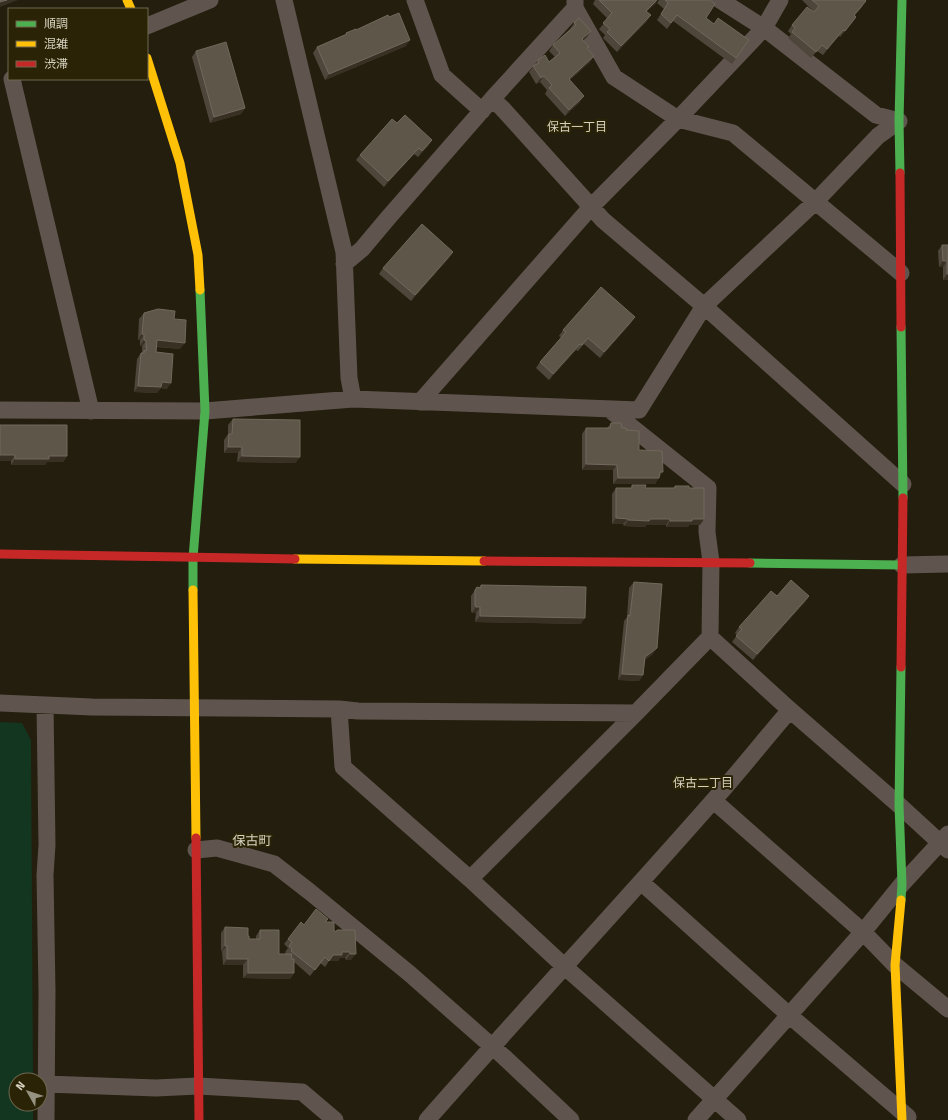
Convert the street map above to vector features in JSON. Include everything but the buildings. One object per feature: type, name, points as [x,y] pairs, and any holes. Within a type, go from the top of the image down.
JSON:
[{"type":"street","points":[[148,26],[210,0]]},
{"type":"street","points":[[284,0],[344,252],[349,378],[353,399]]},
{"type":"street","points":[[415,0],[442,75],[487,105],[502,108],[603,220],[704,306],[903,484]]},
{"type":"street","points":[[720,0],[764,28],[876,115],[899,121]]},
{"type":"street","points":[[420,402],[591,207],[678,119],[764,28],[780,0]]},
{"type":"street","points":[[902,0],[899,121],[903,484],[899,806],[902,884],[895,964],[905,1117]]},
{"type":"street","points":[[344,264],[362,249],[575,4],[614,77],[678,119],[733,133],[901,273]]},
{"type":"street","points":[[148,61],[180,163],[198,255],[205,411],[193,558],[199,1120]]},
{"type":"street","points":[[12,80],[91,411]]},
{"type":"street","points":[[0,410],[205,411],[353,399],[638,410],[704,306],[815,202],[878,136],[899,121]]},
{"type":"street","points":[[470,879],[654,695],[710,636],[711,562],[707,532],[708,488],[609,409]]},
{"type":"street","points":[[0,554],[193,558],[902,565],[948,564]]},
{"type":"street","points":[[696,1120],[863,932],[902,884],[945,843],[899,806],[790,710],[710,636]]},
{"type":"street","points":[[0,703],[194,708],[339,709],[358,711],[636,713]]},
{"type":"street","points":[[45,705],[47,845],[45,875],[47,991],[46,1072]]},
{"type":"street","points":[[339,709],[343,767],[738,1120]]},
{"type":"street","points":[[427,1120],[714,801],[790,710]]},
{"type":"street","points":[[714,801],[863,932],[895,964],[948,1009]]},
{"type":"street","points":[[196,850],[217,848],[274,864],[410,974],[492,1046],[571,1120]]},
{"type":"street","points":[[641,882],[905,1117]]},
{"type":"street","points":[[48,1084],[156,1088],[198,1086],[302,1092],[335,1120]]},
{"type":"green space","points":[[0,722],[22,723],[31,740],[33,1072],[8,1072],[8,1112],[33,1112],[33,1120],[0,1120]]},
{"type":"traffic: fast","points":[[900,173],[899,121],[902,0]]},
{"type":"traffic: fast","points":[[193,590],[193,558],[205,411],[200,290]]},
{"type":"traffic: fast","points":[[901,327],[903,498]]},
{"type":"traffic: fast","points":[[750,563],[902,565]]},
{"type":"traffic: fast","points":[[901,667],[899,805],[902,884],[901,900]]},
{"type":"traffic: slow","points":[[127,0],[131,8]]},
{"type":"traffic: slow","points":[[148,61],[180,163],[198,255],[200,290]]},
{"type":"traffic: slow","points":[[295,559],[484,561]]},
{"type":"traffic: slow","points":[[193,590],[196,838]]},
{"type":"traffic: slow","points":[[901,900],[895,965],[902,1120]]},
{"type":"traffic: jam","points":[[900,173],[901,327]]},
{"type":"traffic: jam","points":[[901,667],[903,498]]},
{"type":"traffic: jam","points":[[0,554],[295,559]]},
{"type":"traffic: jam","points":[[484,561],[750,563]]},
{"type":"traffic: jam","points":[[196,838],[199,1120]]},
{"type":"district","name":"保古一丁目","points":[[577,127]]},
{"type":"district","name":"保古二丁目","points":[[703,783]]},
{"type":"district","name":"保古町","points":[[252,840]]}]
